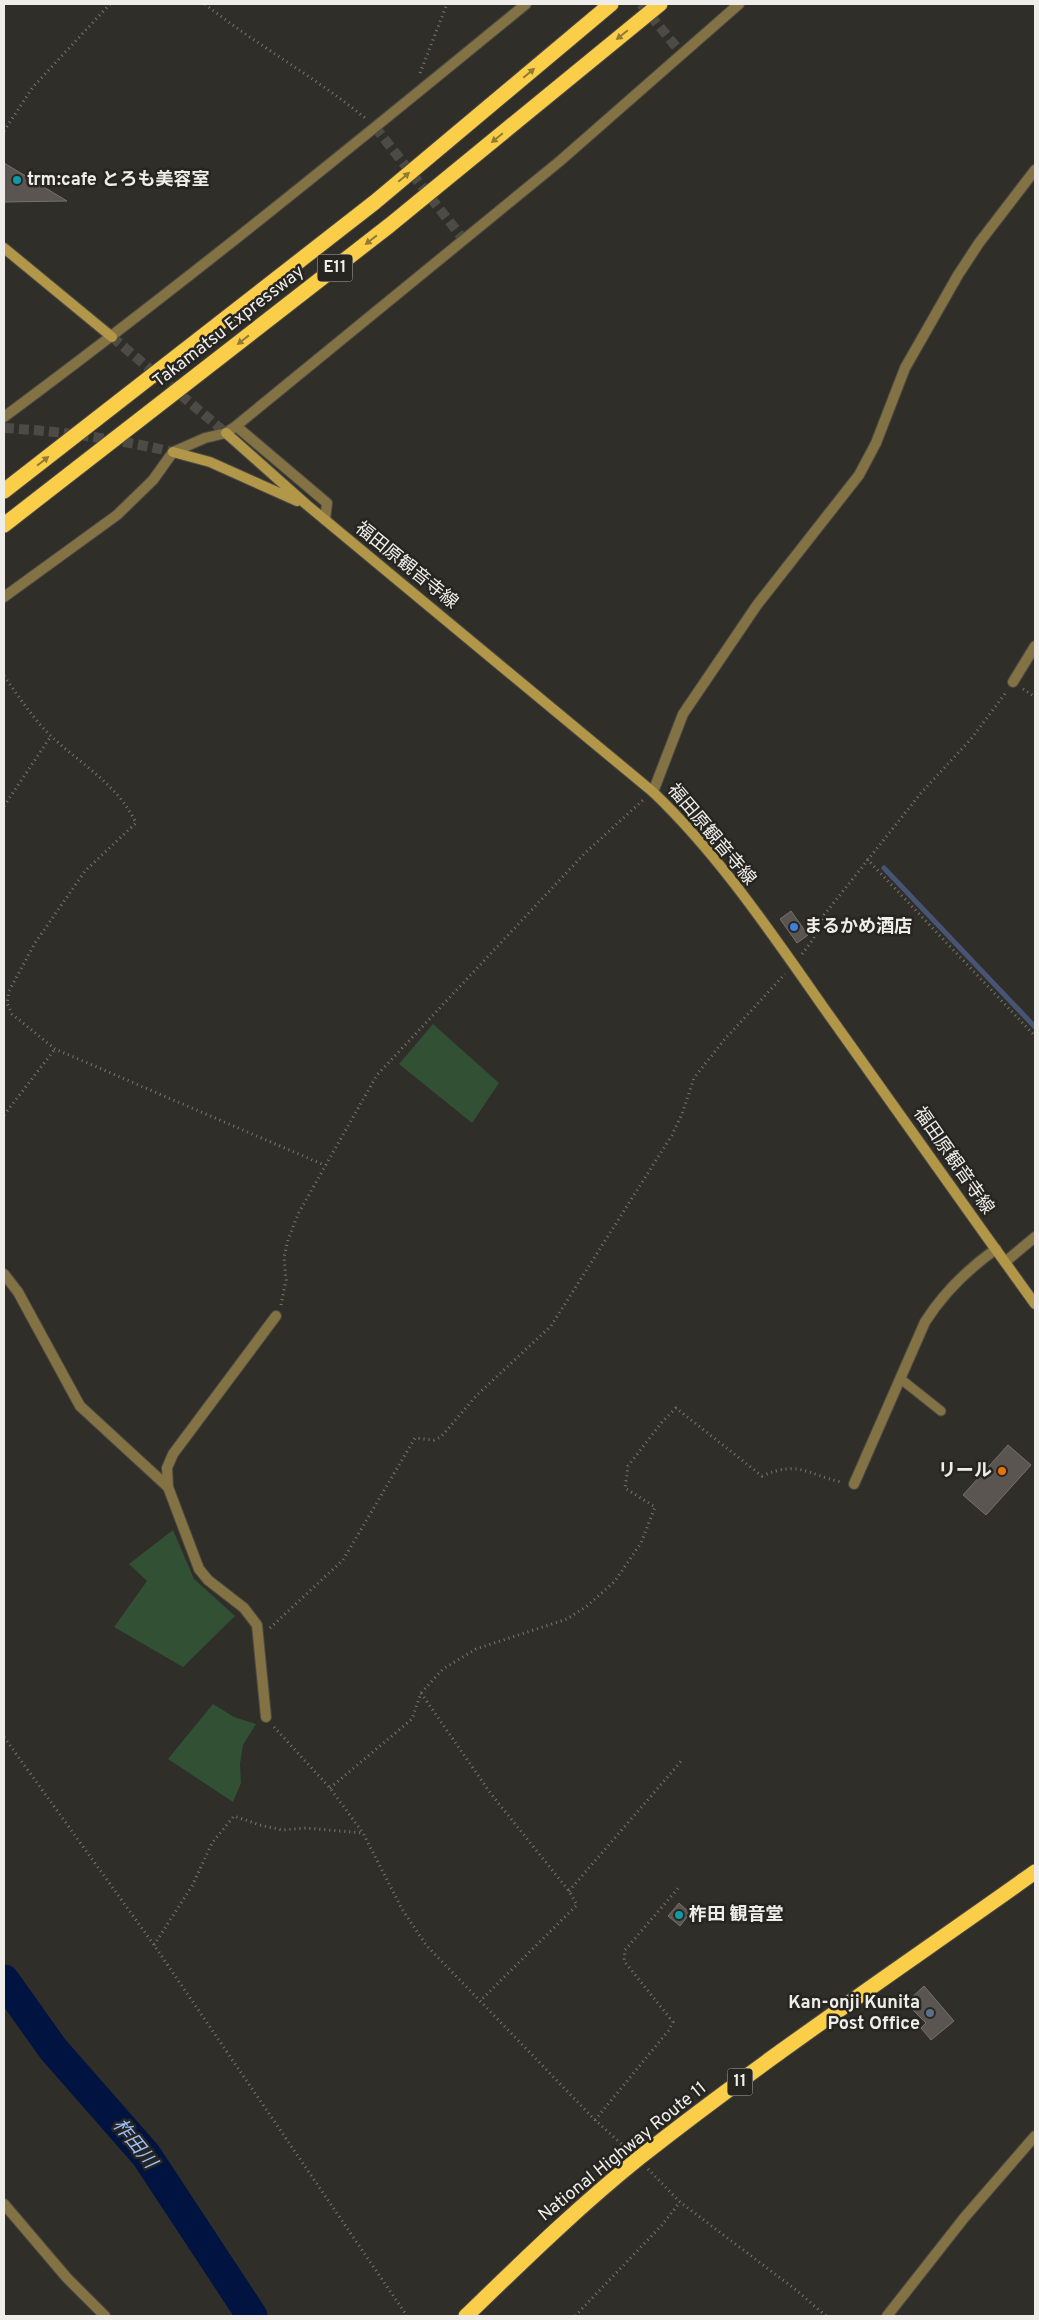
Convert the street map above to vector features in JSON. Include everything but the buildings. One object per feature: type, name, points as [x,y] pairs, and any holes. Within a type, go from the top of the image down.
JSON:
[{"type":"highway","name":"Takamatsu Expressway","points":[[4,491],[375,202],[611,4]]},
{"type":"highway","name":"Takamatsu Expressway","points":[[4,526],[390,225],[660,4]]},
{"type":"highway","name":"National Highway Route 11","points":[[466,2316],[560,2225],[638,2159],[718,2098],[1035,1872]]},
{"type":"main road","points":[[4,248],[112,337]]},
{"type":"main road","name":"福田原観音寺線","points":[[226,433],[307,505],[653,792],[674,812],[714,859],[794,964],[1035,1304]]},
{"type":"main road","points":[[173,452],[210,462],[307,505]]},
{"type":"street","points":[[4,418],[112,337],[526,4]]},
{"type":"street","points":[[4,597],[117,515],[153,480],[173,452],[205,438],[226,433],[236,426],[560,161],[739,4]]},
{"type":"street","points":[[653,792],[683,714],[757,605],[859,475],[876,443],[904,368],[958,275],[979,243],[1035,170]]},
{"type":"street","points":[[236,426],[327,503],[325,520]]},
{"type":"street","points":[[1014,682],[1028,655],[1035,646]]},
{"type":"street","points":[[1005,1262],[1035,1237]]},
{"type":"street","points":[[854,1484],[902,1380],[925,1322],[939,1300],[975,1264],[996,1249]]},
{"type":"street","points":[[4,1274],[18,1292],[80,1406],[168,1487]]},
{"type":"street","points":[[266,1718],[260,1637],[257,1625],[244,1608],[208,1580],[199,1569],[168,1487],[167,1468],[173,1454],[276,1316]]},
{"type":"street","points":[[887,2316],[964,2218],[1035,2136]]},
{"type":"street","points":[[4,2204],[67,2278],[106,2316]]},
{"type":"lane","points":[[902,1380],[941,1411]]},
{"type":"path","points":[[4,131],[33,86],[110,4]]},
{"type":"path","points":[[205,4],[234,27],[337,95],[375,127]]},
{"type":"path","points":[[410,99],[447,4]]},
{"type":"path","points":[[4,676],[51,736],[115,790],[130,810],[136,822],[85,871],[35,943],[9,991],[7,1003],[12,1014],[55,1049],[324,1165]]},
{"type":"path","points":[[260,1637],[343,1560],[415,1438],[434,1440],[441,1437],[476,1396],[551,1326],[672,1136],[682,1114],[694,1078],[724,1040],[794,964],[814,938],[824,915],[867,859],[921,793],[971,740],[1014,682]]},
{"type":"path","points":[[4,806],[51,736]]},
{"type":"path","points":[[276,1316],[284,1300],[286,1280],[284,1256],[298,1214],[324,1165],[378,1074],[584,854],[653,792]]},
{"type":"path","points":[[867,859],[1000,996],[1035,1036]]},
{"type":"path","points":[[4,1116],[55,1049]]},
{"type":"path","points":[[330,1788],[412,1719],[421,1693],[443,1669],[476,1649],[567,1619],[587,1606],[615,1581],[641,1543],[655,1507],[625,1488],[628,1466],[662,1422],[676,1408],[762,1476],[775,1470],[792,1467],[822,1478],[854,1484]]},
{"type":"path","points":[[421,1693],[491,1794],[570,1890],[577,1905],[480,2001]]},
{"type":"path","points":[[266,1718],[330,1788],[363,1832],[402,1909],[426,1945],[595,2120],[638,2159],[680,2202],[796,2290],[826,2316]]},
{"type":"path","points":[[4,1737],[154,1945],[407,2316]]},
{"type":"path","points":[[570,1890],[683,1759]]},
{"type":"path","points":[[154,1945],[192,1886],[212,1843],[234,1816],[282,1830],[306,1828],[363,1832]]},
{"type":"path","points":[[595,2120],[669,2030],[673,2022],[624,1961],[625,1950],[680,1886]]},
{"type":"path","points":[[575,2316],[662,2225],[680,2202]]},
{"type":"green space","points":[[433,1024],[499,1083],[472,1123],[399,1064]]},
{"type":"green space","points":[[173,1530],[194,1579],[235,1616],[183,1667],[114,1627],[147,1581],[129,1564]]},
{"type":"green space","points":[[213,1704],[234,1717],[256,1724],[243,1745],[240,1764],[241,1783],[233,1802],[168,1759]]},
{"type":"waterway","points":[[884,868],[1035,1027]]},
{"type":"waterway","name":"柞田川","points":[[4,1980],[53,2049],[146,2155],[252,2316]]},
{"type":"tunnel","points":[[641,4],[682,54]]},
{"type":"tunnel","points":[[375,127],[464,240]]},
{"type":"tunnel","points":[[112,337],[226,433]]},
{"type":"tunnel","points":[[4,428],[88,436],[173,452]]},
{"type":"place","name":"trm:cafe とろも美容室","points":[[17,180]]},
{"type":"place","name":"まるかめ酒店","points":[[794,927]]},
{"type":"place","name":"リール","points":[[1002,1471]]},
{"type":"place","name":"柞田 観音堂","points":[[679,1915]]},
{"type":"place","name":"Kan-onji Kunita Post Office","points":[[930,2013]]}]
